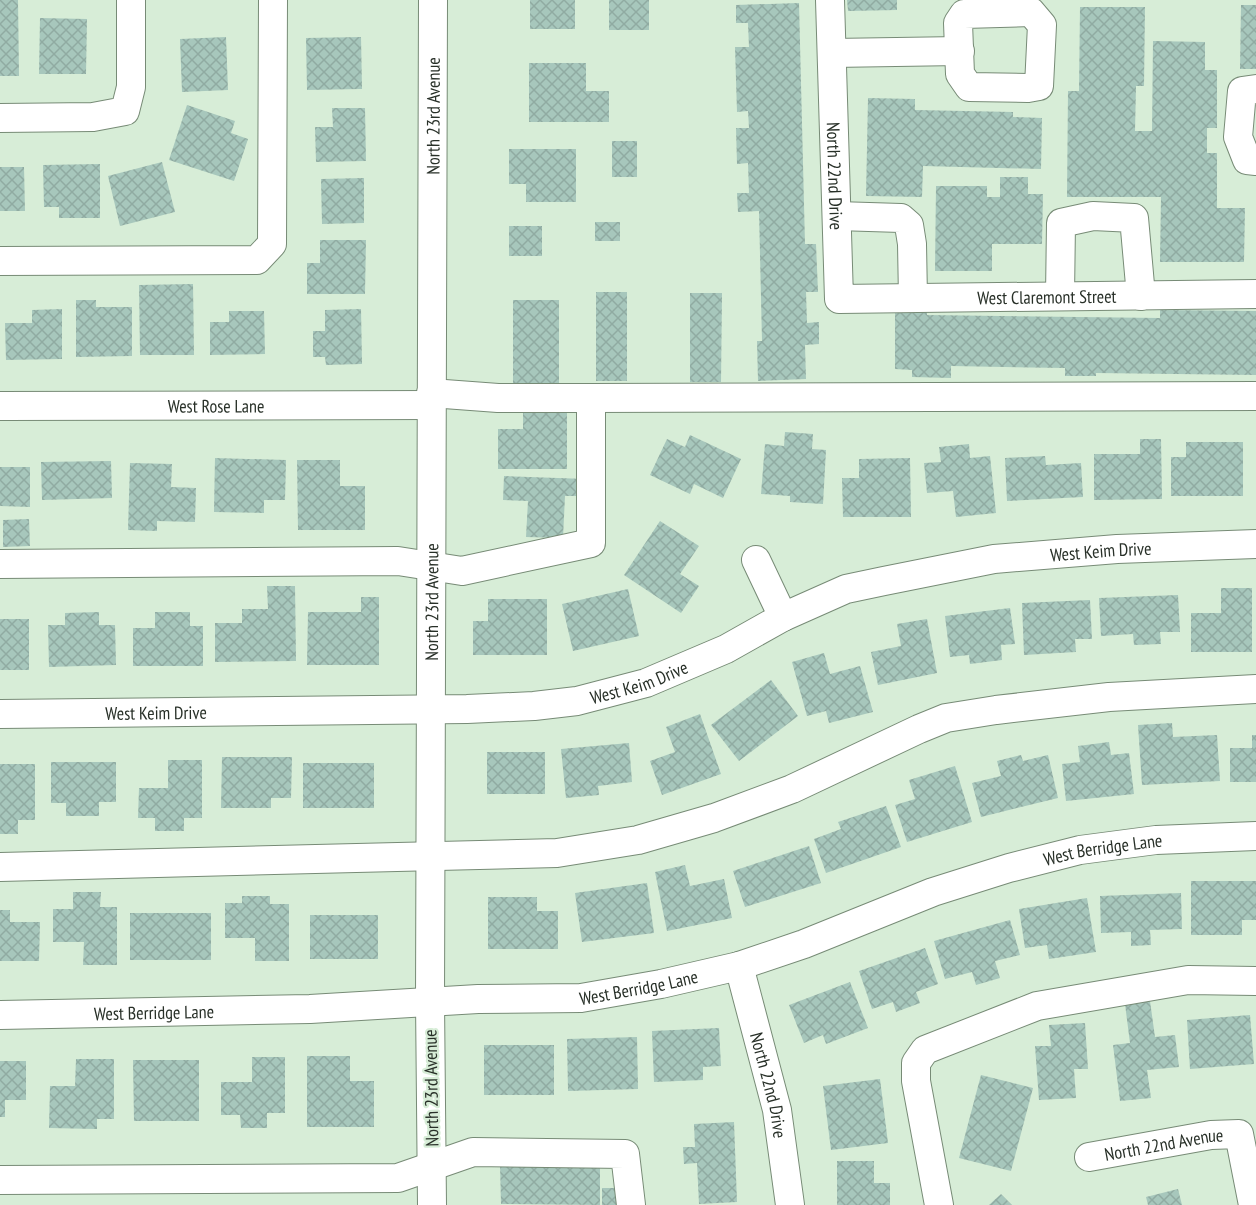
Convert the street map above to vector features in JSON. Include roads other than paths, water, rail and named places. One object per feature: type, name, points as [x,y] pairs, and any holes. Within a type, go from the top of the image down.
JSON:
[{"type":"street","points":[[0,118],[93,117],[125,111],[131,87],[131,0]]},
{"type":"street","points":[[0,261],[257,260],[272,244],[273,0]]},
{"type":"street","name":"North 23rd Avenue","points":[[432,1205],[430,709],[433,0]]},
{"type":"street","name":"North 22nd Drive","points":[[830,0],[839,299]]},
{"type":"street","points":[[832,53],[960,51]]},
{"type":"street","points":[[1256,89],[1242,91],[1238,137],[1247,160],[1256,161]]},
{"type":"street","points":[[837,216],[901,218],[909,225],[912,244],[913,298]]},
{"type":"street","points":[[1060,296],[1060,223],[1093,216],[1134,218],[1141,296]]},
{"type":"street","name":"West Claremont Street","points":[[839,299],[1256,294]]},
{"type":"street","name":"West Rose Lane","points":[[0,406],[498,398],[1256,396]]},
{"type":"street","points":[[0,564],[398,561],[462,571],[591,543],[591,398]]},
{"type":"street","name":"West Keim Drive","points":[[0,714],[534,706],[577,700],[646,683],[726,649],[783,617],[846,589],[994,560],[1117,549],[1256,544]]},
{"type":"street","points":[[756,560],[783,617]]},
{"type":"street","points":[[0,867],[557,853],[638,840],[714,818],[792,789],[946,718],[1109,697],[1256,689]]},
{"type":"street","name":"West Berridge Lane","points":[[0,1015],[310,1009],[430,1001],[581,998],[661,984],[738,966],[804,944],[933,892],[1009,868],[1080,850],[1156,840],[1256,836]]},
{"type":"street","name":"North 22nd Drive","points":[[738,966],[777,1110],[790,1205]]},
{"type":"street","points":[[939,1205],[916,1081],[916,1063],[925,1050],[1037,1006],[1188,980],[1256,981]]},
{"type":"street","name":"North 22nd Avenue","points":[[1089,1157],[1211,1136],[1239,1134],[1253,1205]]},
{"type":"street","points":[[0,1180],[398,1178],[473,1152],[625,1154],[631,1205]]}]
